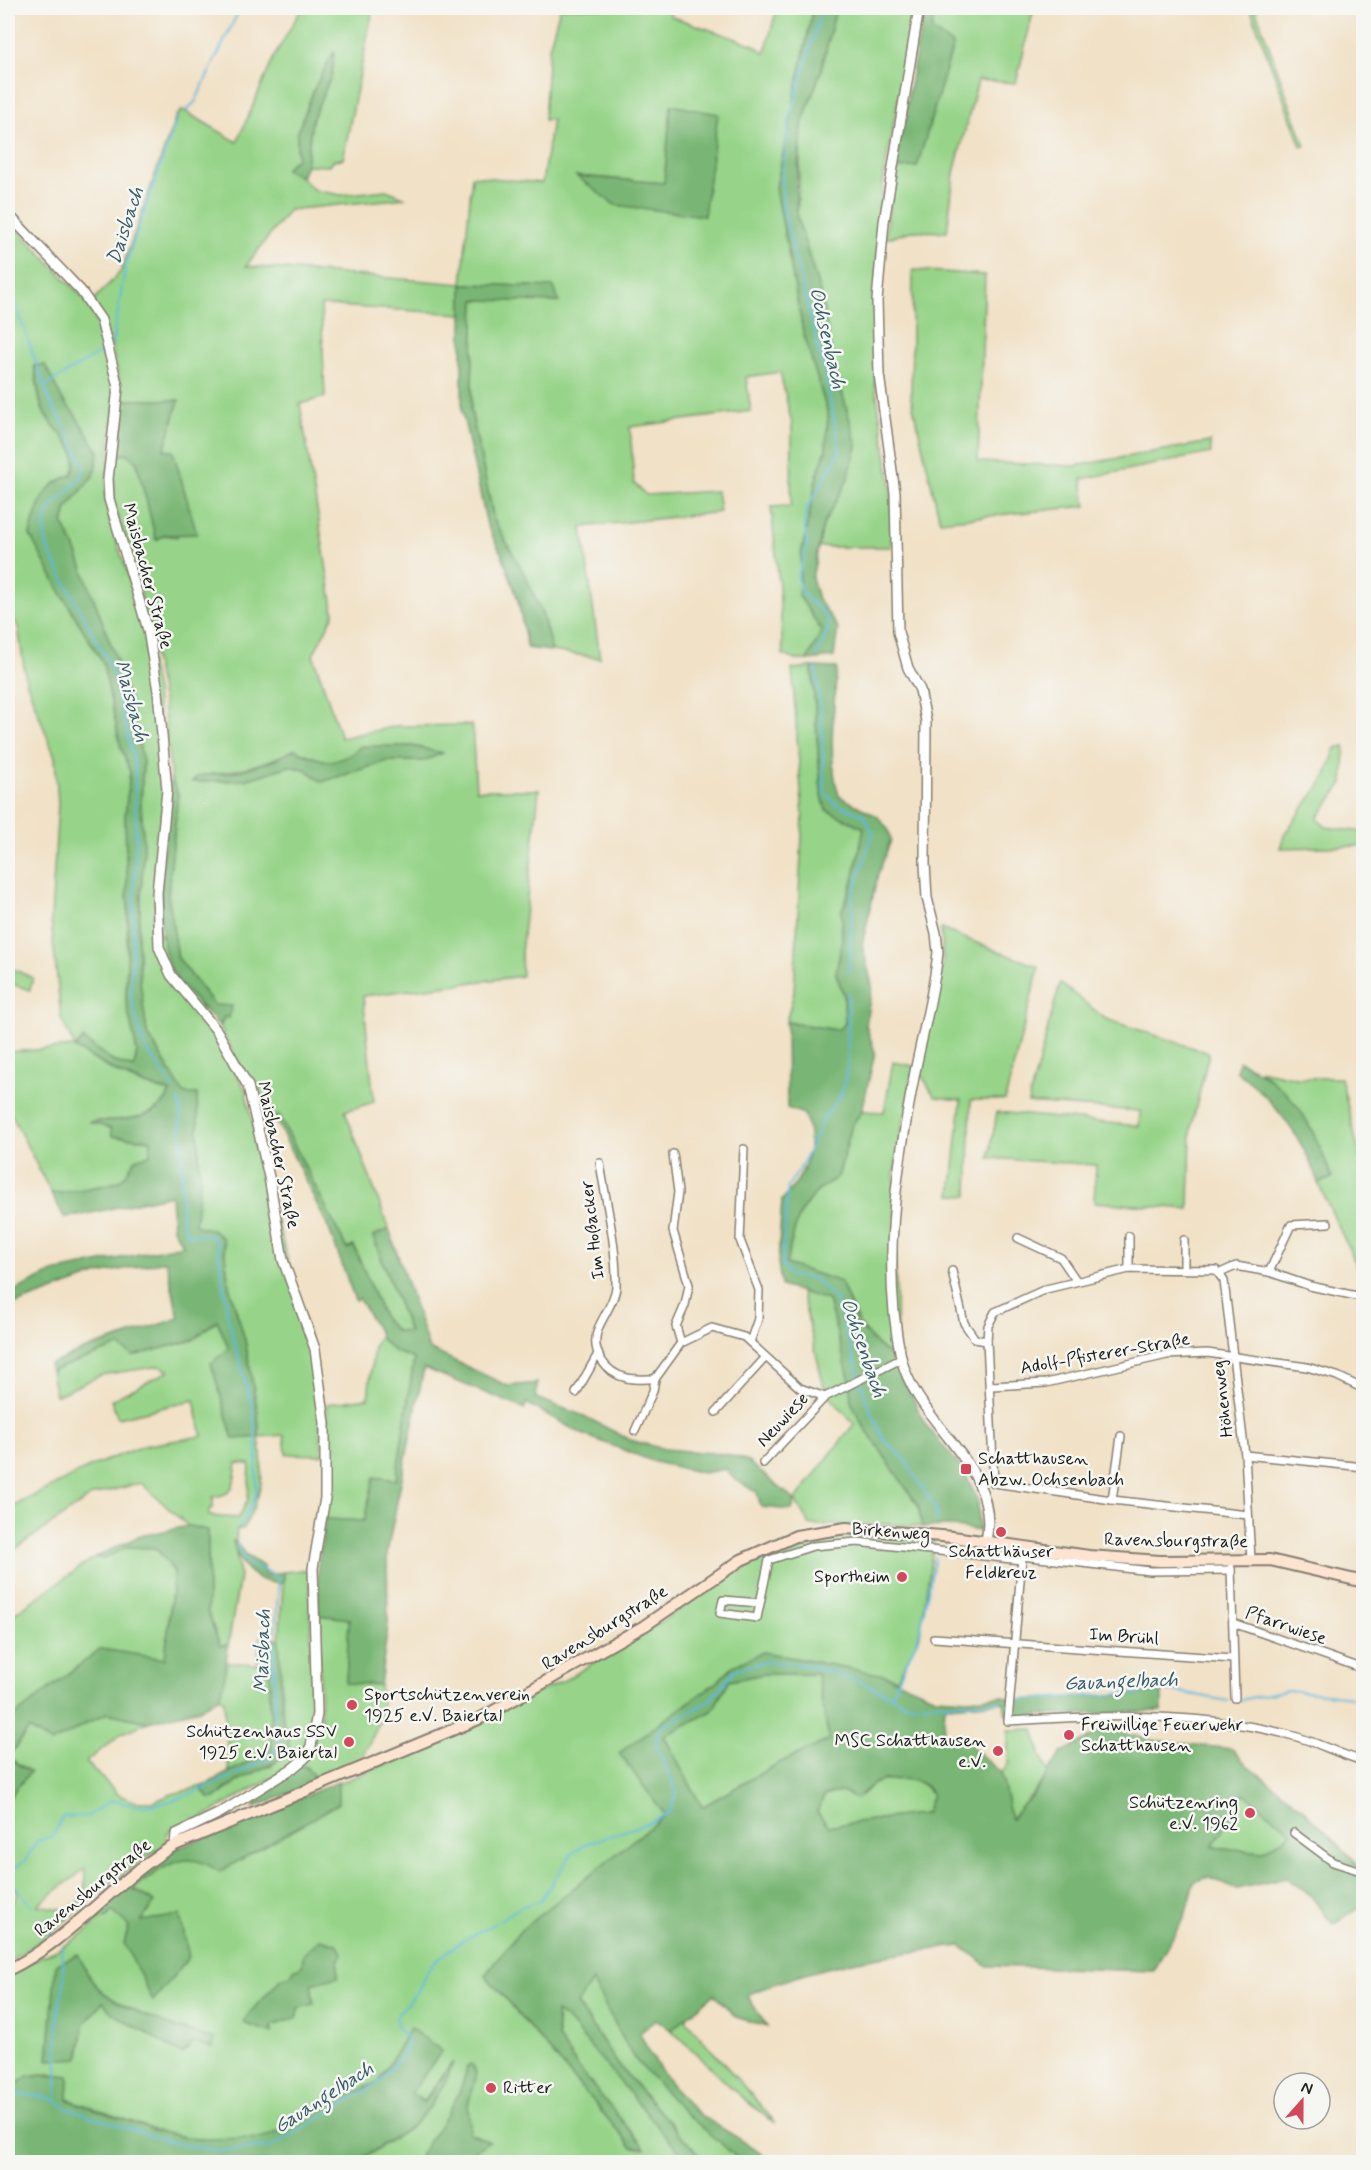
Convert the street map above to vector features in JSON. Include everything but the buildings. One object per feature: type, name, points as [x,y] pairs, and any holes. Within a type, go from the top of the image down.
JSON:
[{"type":"main road","name":"Ravensburgstraße","points":[[8,1970],[25,1962],[72,1928],[134,1872],[175,1845],[481,1718],[607,1648],[761,1549],[796,1536],[846,1528],[986,1540],[1022,1554],[1231,1565],[1251,1560],[1285,1562],[1364,1582]]},
{"type":"street","points":[[919,8],[884,222],[878,301],[879,374],[895,493],[898,632],[908,668],[920,690],[926,721],[925,864],[927,898],[936,933],[938,952],[895,1195],[893,1274],[901,1359],[920,1400],[944,1436],[968,1464],[983,1490],[989,1521],[986,1540]]},
{"type":"street","name":"Maisbacher Straße","points":[[8,214],[97,311],[111,352],[118,391],[108,495],[148,630],[158,691],[166,772],[166,804],[157,893],[159,947],[175,981],[218,1031],[251,1095],[272,1188],[283,1260],[315,1349],[325,1423],[325,1490],[313,1568],[317,1714],[311,1746],[305,1758],[293,1768],[220,1813],[176,1834],[175,1845]]},
{"type":"street","points":[[744,1149],[744,1198],[740,1240],[759,1290],[758,1319],[750,1342]]},
{"type":"street","points":[[673,1154],[678,1192],[673,1231],[689,1285],[685,1305],[676,1326],[681,1343]]},
{"type":"street","name":"Im Hoßacker","points":[[598,1354],[597,1331],[616,1290],[615,1259],[600,1163]]},
{"type":"street","points":[[1269,1272],[1291,1224],[1328,1223]]},
{"type":"street","points":[[1129,1236],[1129,1269]]},
{"type":"street","points":[[1018,1238],[1061,1258],[1076,1280]]},
{"type":"street","points":[[1184,1240],[1184,1268]]},
{"type":"street","points":[[994,1483],[987,1341],[988,1326],[995,1312],[1037,1292],[1076,1280],[1129,1269],[1209,1268],[1220,1273],[1236,1266],[1269,1272],[1310,1286],[1361,1297]]},
{"type":"street","points":[[952,1271],[964,1323],[975,1339],[987,1341]]},
{"type":"street","name":"Höhenweg","points":[[1220,1273],[1224,1281],[1245,1455],[1251,1560]]},
{"type":"street","points":[[635,1431],[653,1391],[655,1379],[681,1343],[712,1328],[728,1331],[750,1342],[800,1388],[825,1397],[901,1359]]},
{"type":"street","name":"Adolf-Pfisterer-Straße","points":[[991,1386],[1046,1383],[1167,1355],[1207,1353],[1315,1370],[1337,1376],[1364,1389]]},
{"type":"street","points":[[598,1354],[601,1361],[611,1371],[627,1378],[655,1379]]},
{"type":"street","points":[[576,1393],[598,1354]]},
{"type":"street","points":[[716,1412],[765,1358]]},
{"type":"street","name":"Neuwiese","points":[[763,1463],[825,1397]]},
{"type":"street","points":[[1112,1500],[1121,1436]]},
{"type":"street","points":[[1245,1455],[1364,1467]]},
{"type":"street","points":[[983,1490],[994,1483],[1112,1500],[1248,1515]]},
{"type":"street","name":"Birkenweg","points":[[760,1604],[769,1560],[813,1546],[857,1542],[1022,1554]]},
{"type":"street","points":[[1022,1554],[1008,1721],[1108,1714],[1234,1723],[1292,1735],[1364,1761]]},
{"type":"street","points":[[1231,1565],[1235,1698]]},
{"type":"street","points":[[723,1600],[760,1604],[757,1618],[720,1613],[723,1600]]},
{"type":"street","name":"Pfarrwiese","points":[[1233,1623],[1364,1669]]},
{"type":"street","name":"Im Brühl","points":[[934,1638],[1233,1659]]},
{"type":"street","points":[[1294,1833],[1333,1862],[1364,1872]]},
{"type":"green space","points":[[302,8],[373,8],[343,159],[334,160],[328,166],[306,165],[312,120],[332,74],[334,53],[315,87],[297,133],[297,158],[285,169],[301,177],[314,190],[341,195],[386,190],[406,198],[289,210],[246,266],[462,284],[462,314],[321,305],[325,397],[300,404],[334,614],[313,655],[341,738],[397,726],[472,725],[476,790],[539,790],[521,953],[522,976],[363,996],[374,1102],[345,1111],[389,1229],[373,1237],[409,1332],[397,1331],[384,1319],[354,1246],[347,1249],[279,1116],[275,1118],[259,1104],[220,1027],[224,1017],[178,958],[168,895],[178,794],[171,778],[163,701],[138,580],[114,503],[114,458],[127,453],[137,463],[145,496],[165,535],[177,537],[164,451],[179,400],[123,400],[112,349],[93,301],[121,271],[176,116],[183,110],[237,142],[274,57]],"holes":[[[412,746],[442,753],[423,761],[387,761],[322,782],[305,769],[289,766],[245,780],[193,782],[198,776],[247,768],[294,750],[313,760],[326,762]]]},
{"type":"green space","points":[[560,8],[673,8],[670,16],[754,45],[765,53],[777,8],[813,8],[776,188],[803,331],[828,414],[826,450],[817,476],[801,555],[799,595],[822,631],[807,660],[796,660],[783,655],[771,507],[791,506],[792,424],[780,372],[746,377],[751,411],[630,427],[634,483],[646,495],[717,491],[720,512],[582,527],[600,658],[552,651],[542,614],[526,577],[494,520],[471,411],[475,299],[558,302],[554,287],[462,284],[472,176],[542,183],[552,120],[544,120],[549,48]],"holes":[[[578,176],[664,183],[615,205]]]},
{"type":"green space","points":[[813,8],[836,8],[821,71],[802,124],[796,188],[797,217],[821,296],[832,356],[857,446],[847,481],[823,525],[812,578],[818,599],[838,628],[834,657],[807,660],[822,631],[799,596],[801,555],[817,476],[826,450],[828,414],[803,331],[776,188]]},
{"type":"green space","points":[[836,8],[916,8],[885,168],[879,218],[875,384],[891,486],[891,547],[819,547],[823,525],[847,481],[857,446],[832,356],[821,296],[797,217],[802,124],[821,71]]},
{"type":"green space","points":[[924,8],[934,8],[932,31],[953,45],[917,167],[895,168]]},
{"type":"green space","points":[[934,8],[1034,8],[1016,83],[978,80],[954,173],[947,232],[911,231],[885,239],[895,168],[917,166],[953,45],[932,31]]},
{"type":"green space","points":[[1250,8],[1255,8],[1305,146],[1301,146]]},
{"type":"green space","points":[[334,51],[332,74],[312,120],[306,165],[301,177],[285,169],[297,158],[297,134],[315,87]]},
{"type":"green space","points":[[671,105],[718,114],[704,216],[615,205],[576,176],[664,183]]},
{"type":"green space","points":[[16,227],[86,301],[103,335],[116,386],[105,496],[108,515],[142,617],[156,692],[164,789],[154,923],[245,1089],[266,1181],[311,1346],[323,1455],[286,1454],[284,1435],[259,1437],[258,1414],[245,1340],[229,1286],[223,1239],[215,1231],[194,1225],[200,1183],[197,1095],[184,1094],[147,1033],[140,981],[138,938],[144,849],[141,806],[143,762],[130,702],[115,656],[75,548],[63,524],[67,508],[94,475],[74,413],[63,401],[45,365],[34,366],[40,403],[46,417],[71,447],[75,464],[72,475],[54,484],[42,498],[30,535],[61,593],[103,663],[120,744],[130,772],[125,816],[128,913],[126,1002],[137,1052],[134,1068],[112,1061],[83,1039],[75,1048],[133,1080],[170,1091],[165,1101],[148,1114],[91,1122],[112,1128],[112,1136],[151,1140],[150,1155],[134,1164],[119,1181],[56,1193],[51,1193],[8,1108],[8,1052],[75,1047],[61,1018],[51,920],[58,804],[55,757],[26,681],[18,626],[8,610],[8,229]]},
{"type":"green space","points":[[913,270],[985,275],[978,462],[1074,466],[1210,442],[1211,453],[1082,479],[1086,506],[940,521],[911,398]]},
{"type":"green space","points":[[462,284],[554,287],[559,302],[475,300],[471,411],[494,520],[526,577],[542,614],[552,651],[527,648],[518,600],[503,557],[487,525],[462,411]]},
{"type":"green space","points":[[45,365],[63,401],[74,413],[99,452],[94,475],[67,508],[63,524],[75,548],[115,656],[130,702],[143,762],[141,806],[144,849],[138,938],[140,981],[147,1033],[184,1094],[197,1094],[200,1184],[195,1225],[215,1231],[223,1239],[229,1286],[245,1340],[258,1414],[259,1437],[233,1439],[211,1363],[229,1349],[217,1320],[193,1340],[133,1356],[119,1346],[51,1371],[49,1365],[83,1350],[179,1318],[166,1261],[99,1274],[13,1305],[8,1294],[53,1272],[183,1245],[173,1229],[171,1195],[78,1216],[64,1217],[51,1193],[96,1187],[122,1179],[136,1159],[150,1155],[151,1140],[112,1136],[111,1128],[89,1122],[136,1118],[147,1114],[165,1102],[170,1092],[157,1089],[109,1068],[75,1048],[83,1039],[112,1061],[134,1068],[137,1052],[126,1002],[128,913],[125,816],[130,772],[120,744],[103,663],[61,593],[30,535],[42,498],[54,484],[72,475],[75,464],[71,446],[46,416],[42,407],[34,366]]},
{"type":"green space","points":[[123,400],[179,400],[164,450],[173,451],[197,534],[165,535],[156,540],[137,463],[127,453],[114,458]]},
{"type":"green space","points":[[812,667],[821,792],[826,810],[864,828],[853,881],[842,910],[842,941],[836,974],[844,995],[845,1024],[837,1030],[786,1022],[794,992],[803,816],[792,669]]},
{"type":"green space","points":[[812,667],[837,668],[832,749],[839,796],[877,816],[888,829],[891,840],[878,874],[862,945],[872,985],[866,1025],[875,1052],[862,1111],[852,1125],[838,1177],[814,1194],[801,1213],[786,1264],[841,1282],[857,1324],[881,1349],[894,1357],[925,1424],[963,1470],[978,1499],[979,1531],[950,1526],[922,1527],[919,1507],[861,1422],[851,1401],[850,1381],[828,1300],[781,1286],[778,1262],[782,1200],[803,1171],[809,1149],[808,1126],[804,1114],[787,1108],[786,1022],[837,1030],[845,1024],[844,995],[836,974],[842,941],[842,910],[853,881],[864,828],[826,810],[821,792]]},
{"type":"green space","points":[[361,746],[412,746],[443,753],[423,761],[387,761],[322,782],[305,769],[289,766],[245,780],[192,782],[198,776],[234,772],[272,761],[295,749],[329,761],[345,758]]},
{"type":"green space","points":[[1345,746],[1343,783],[1317,819],[1326,827],[1363,832],[1363,846],[1280,848],[1285,833],[1325,778],[1336,748]]},
{"type":"green space","points":[[171,778],[178,794],[168,895],[178,958],[214,1005],[232,1006],[229,1018],[224,1017],[220,1027],[179,982],[166,956],[162,933],[161,880]]},
{"type":"green space","points":[[941,929],[1039,967],[1005,1100],[971,1100],[968,1196],[951,1195],[961,1100],[935,1097],[919,1071],[943,962]]},
{"type":"green space","points":[[8,967],[33,978],[30,990],[8,983]]},
{"type":"green space","points":[[1060,983],[1106,1019],[1209,1053],[1191,1128],[1189,1209],[1094,1202],[1096,1165],[989,1158],[997,1112],[1139,1126],[1140,1111],[1028,1103]]},
{"type":"green space","points":[[1239,1061],[1274,1082],[1299,1108],[1317,1140],[1332,1178],[1318,1183],[1305,1151],[1286,1121],[1262,1093],[1236,1071]]},
{"type":"green space","points":[[893,1062],[914,1066],[894,1174],[897,1355],[894,1357],[874,1341],[860,1325],[841,1282],[786,1264],[801,1213],[814,1194],[838,1177],[852,1125],[862,1111],[884,1112]]},
{"type":"green space","points":[[1259,1070],[1297,1078],[1341,1078],[1363,1170],[1363,1279],[1318,1183],[1332,1178],[1273,1081]]},
{"type":"green space","points":[[279,1115],[347,1249],[354,1246],[384,1319],[396,1331],[409,1332],[373,1236],[389,1229],[429,1349],[508,1386],[537,1383],[536,1398],[584,1416],[630,1440],[664,1449],[725,1454],[746,1460],[795,1500],[792,1510],[761,1507],[757,1492],[735,1480],[726,1469],[703,1473],[655,1462],[582,1434],[526,1403],[525,1409],[424,1368],[387,1552],[388,1625],[380,1685],[346,1683],[349,1619],[319,1615],[318,1567],[325,1519],[364,1521],[374,1477],[396,1480],[414,1359],[394,1351],[379,1337],[380,1334],[359,1299],[355,1300],[329,1229],[275,1118]]},
{"type":"green space","points":[[801,1291],[828,1300],[850,1381],[851,1401],[861,1422],[919,1507],[922,1527],[889,1524],[810,1525],[795,1500],[854,1424],[825,1391]]},
{"type":"green space","points":[[217,1320],[229,1349],[212,1363],[233,1439],[259,1437],[262,1475],[255,1504],[243,1529],[237,1529],[236,1541],[234,1541],[240,1576],[228,1645],[220,1646],[208,1613],[208,1530],[188,1526],[141,1483],[93,1495],[8,1554],[8,1509],[92,1466],[143,1446],[202,1436],[194,1400],[118,1418],[111,1400],[169,1371],[160,1366],[101,1375],[56,1396],[51,1371],[119,1346],[133,1356],[193,1340]],"holes":[[[237,1463],[250,1464],[248,1500],[238,1518],[209,1516],[209,1509],[213,1508],[213,1497],[230,1491],[234,1483]]]},
{"type":"green space","points":[[379,1337],[394,1351],[414,1359],[396,1480],[374,1478],[365,1521],[325,1519],[329,1437],[327,1404],[368,1398],[374,1346]]},
{"type":"green space","points":[[188,1526],[208,1530],[208,1613],[220,1646],[228,1645],[224,1683],[219,1697],[199,1709],[148,1722],[107,1713],[51,1743],[29,1729],[8,1757],[8,1721],[100,1649],[165,1659],[174,1571],[156,1548],[127,1547],[103,1559],[95,1557],[140,1536]]},
{"type":"green space","points":[[859,1534],[934,1540],[920,1635],[897,1679],[885,1675],[733,1666],[718,1681],[620,1753],[666,1815],[521,1930],[485,1975],[632,2147],[644,2148],[582,2073],[558,2038],[556,2012],[567,2018],[691,2162],[357,2162],[411,2127],[447,2079],[451,2064],[423,2102],[411,2093],[379,2081],[264,2139],[195,2139],[160,2132],[68,2099],[69,2076],[41,2074],[29,2077],[16,2085],[8,2084],[8,1971],[57,1950],[86,1932],[129,1890],[187,1846],[417,1751],[565,1680],[662,1621],[744,1564],[777,1549],[817,1536]]},
{"type":"green space","points":[[233,1541],[236,1541],[245,1555],[263,1566],[265,1575],[284,1572],[283,1584],[264,1581],[250,1572],[239,1559]]},
{"type":"green space","points":[[127,1547],[156,1548],[174,1571],[165,1659],[100,1649],[8,1721],[8,1618],[95,1557],[103,1559]]},
{"type":"green space","points":[[302,1570],[310,1572],[313,1731],[321,1731],[319,1615],[350,1618],[346,1683],[380,1685],[383,1716],[360,1761],[318,1781],[306,1767],[289,1763],[289,1768],[200,1819],[171,1829],[167,1834],[165,1846],[124,1873],[48,1934],[8,1962],[8,1908],[18,1894],[8,1880],[8,1799],[30,1772],[8,1757],[29,1729],[51,1743],[107,1713],[148,1722],[122,1733],[86,1762],[119,1795],[136,1802],[154,1802],[169,1795],[203,1786],[203,1791],[215,1798],[252,1771],[271,1766],[289,1750],[288,1729],[283,1724],[279,1640],[284,1572]],"holes":[[[85,1869],[85,1897],[66,1910],[37,1905]]]},
{"type":"green space","points":[[260,1637],[271,1639],[271,1747],[267,1755],[252,1760],[229,1774],[224,1700],[219,1697],[226,1662],[257,1664]]},
{"type":"green space","points":[[271,1639],[279,1640],[283,1724],[288,1729],[289,1751],[272,1764],[234,1783],[215,1798],[209,1798],[203,1791],[203,1786],[252,1760],[267,1755],[271,1747],[269,1669]]},
{"type":"green space","points":[[763,1652],[885,1675],[935,1697],[967,1699],[1004,1696],[1013,1700],[1162,1693],[1162,1711],[1019,1716],[1006,1715],[1004,1702],[945,1706],[943,1735],[966,1735],[973,1748],[1001,1773],[1011,1819],[1039,1787],[1061,1753],[1106,1728],[1149,1740],[1232,1749],[1247,1765],[1300,1806],[1353,1859],[1363,1873],[1361,1906],[1333,1925],[1311,1896],[1286,1878],[1237,1889],[1208,1877],[1194,1882],[1185,1916],[1153,1971],[988,1966],[961,1946],[933,1949],[825,1968],[747,1995],[767,2027],[736,2017],[714,1994],[671,2030],[656,2019],[640,2033],[650,2054],[684,2100],[701,2115],[755,2149],[771,2162],[745,2162],[736,2157],[682,2110],[633,2057],[592,1981],[577,2004],[619,2066],[705,2162],[691,2162],[675,2147],[567,2019],[556,2012],[558,2038],[582,2073],[645,2148],[632,2147],[485,1975],[521,1930],[665,1815],[619,1753],[718,1681],[733,1666]],"holes":[[[763,1674],[817,1674],[829,1740],[779,1763],[702,1807],[664,1736],[712,1711],[729,1681]],[[905,1779],[923,1784],[932,1795],[926,1813],[828,1826],[817,1812],[824,1796],[841,1792],[856,1799],[873,1784],[884,1780]],[[1244,1793],[1292,1833],[1262,1852],[1213,1847]]]},
{"type":"green space","points":[[763,1674],[817,1674],[829,1741],[779,1763],[702,1807],[664,1736],[712,1711],[729,1681]]},
{"type":"green space","points":[[1034,1729],[1040,1753],[1049,1773],[1011,1820],[1001,1773],[1008,1765],[1008,1730]]},
{"type":"green space","points":[[8,1758],[30,1772],[8,1799]]},
{"type":"green space","points":[[300,1765],[306,1767],[318,1781],[253,1808],[265,1791]]},
{"type":"green space","points":[[884,1780],[912,1780],[923,1784],[932,1795],[926,1813],[828,1826],[817,1812],[824,1796],[839,1791],[859,1797],[873,1784]]},
{"type":"green space","points":[[338,1782],[338,1804],[219,1872],[207,1864],[195,1860],[184,1860],[164,1868],[133,1889],[155,1902],[141,1921],[180,1915],[189,1957],[153,2001],[124,1943],[129,1926],[112,1911],[107,1917],[87,1922],[171,1851]]},
{"type":"green space","name":"Schützenring e.V. 1962","points":[[1244,1793],[1293,1834],[1262,1852],[1212,1847]]},
{"type":"green space","points":[[320,1939],[337,1944],[342,1953],[338,1962],[338,1977],[311,1984],[314,2004],[298,2008],[298,2017],[272,2026],[272,2033],[246,2024],[244,2022],[257,2005],[281,1978],[290,1977],[294,1970],[302,1966],[303,1955]]},
{"type":"green space","points":[[78,1954],[92,1980],[117,2001],[150,2018],[215,2039],[213,2047],[194,2043],[182,2054],[112,2013],[103,2002],[84,2025],[79,2058],[48,2060],[56,1965]]},
{"type":"green space","points":[[592,1981],[633,2057],[736,2157],[745,2162],[705,2162],[619,2066],[577,2003]]},
{"type":"green space","points":[[687,2017],[687,2022],[776,2123],[735,2091],[671,2030]]},
{"type":"green space","points":[[410,2028],[442,2051],[411,2093],[424,2102],[453,2062],[447,2079],[429,2108],[411,2127],[357,2162],[8,2162],[8,2084],[16,2085],[29,2075],[69,2076],[68,2100],[160,2132],[195,2139],[264,2138],[379,2081]]},
{"type":"green space","points":[[471,2064],[475,2069],[476,2080],[468,2104],[469,2133],[489,2141],[476,2150],[468,2162],[417,2162],[453,2104],[464,2080],[467,2066]]},
{"type":"waterway","name":"Daisbach","points":[[186,111],[195,102],[240,8]]},
{"type":"waterway","name":"Ochsenbach","points":[[817,655],[828,630],[827,617],[802,593],[797,577],[807,547],[804,524],[807,508],[840,452],[827,383],[783,209],[782,180],[789,120],[822,8]]},
{"type":"waterway","name":"Daisbach","points":[[112,346],[126,263],[178,116]]},
{"type":"waterway","name":"Maisbach","points":[[8,283],[50,402],[67,430],[85,469],[78,481],[49,511],[45,533],[48,550],[112,669],[135,766],[136,845],[131,997],[143,1044],[174,1089]]},
{"type":"waterway","name":"Daisbach","points":[[45,386],[106,349]]},
{"type":"waterway","name":"Ochsenbach","points":[[816,669],[822,724],[824,792],[836,804],[865,816],[873,833],[853,895],[849,971]]},
{"type":"waterway","name":"Ochsenbach","points":[[848,993],[848,1065],[841,1095],[825,1116],[800,1169],[788,1186],[782,1264],[789,1275],[815,1279],[836,1300],[867,1402],[884,1440],[905,1460],[937,1511],[937,1521]]},
{"type":"waterway","name":"Maisbach","points":[[178,1099],[181,1108],[182,1222],[188,1234],[212,1236],[217,1241],[229,1322],[253,1409],[257,1452],[256,1495],[240,1527]]},
{"type":"waterway","name":"Maisbach","points":[[32,1907],[14,1884],[9,1871],[25,1861],[37,1841],[53,1836],[62,1817],[88,1816],[110,1801],[142,1806],[176,1799],[241,1772],[269,1758],[276,1751],[279,1743],[275,1717],[274,1649],[279,1581],[274,1575],[246,1561],[238,1544]]},
{"type":"waterway","name":"Ochsenbach","points":[[891,1696],[919,1635],[935,1557]]},
{"type":"waterway","name":"Gauangelbach","points":[[498,1921],[521,1907],[540,1901],[572,1853],[586,1844],[651,1822],[670,1812],[677,1792],[657,1747],[657,1735],[662,1727],[709,1701],[735,1670],[767,1661],[810,1666],[857,1680],[907,1704],[1000,1702]]},
{"type":"waterway","name":"Gauangelbach","points":[[1240,1700],[1288,1690],[1352,1697],[1364,1696]]},
{"type":"waterway","name":"Gauangelbach","points":[[1015,1700],[1174,1691],[1228,1701]]},
{"type":"waterway","name":"Maisbach","points":[[42,1920],[54,1934]]},
{"type":"waterway","name":"Gauangelbach","points":[[8,2096],[47,2097],[68,2109],[181,2145],[222,2151],[272,2147],[380,2082],[405,2051],[407,2038],[400,2031],[396,2020],[401,2010],[418,1991],[427,1972],[451,1949],[495,1923]]},
{"type":"waterway","name":"Maisbach","points":[[57,2099],[58,2010],[64,1985],[62,1945]]},
{"type":"place","name":"Schatthausen Abzw. Ochsenbach","points":[[966,1469]]},
{"type":"place","name":"Schatthäuser Feldkreuz","points":[[1001,1532]]},
{"type":"place","name":"Sportheim","points":[[902,1577]]},
{"type":"place","name":"Sportschützenverein 1925 e.V. Baiertal","points":[[352,1705]]},
{"type":"place","name":"Freiwillige Feuerwehr Schatthausen","points":[[1069,1735]]},
{"type":"place","name":"Schützenhaus SSV 1925 e.V. Baiertal","points":[[349,1742]]},
{"type":"place","name":"MSC Schatthausen e.V.","points":[[998,1751]]},
{"type":"place","name":"Schützenring e.V. 1962","points":[[1250,1813]]},
{"type":"place","name":"Ritter","points":[[491,2088]]}]
